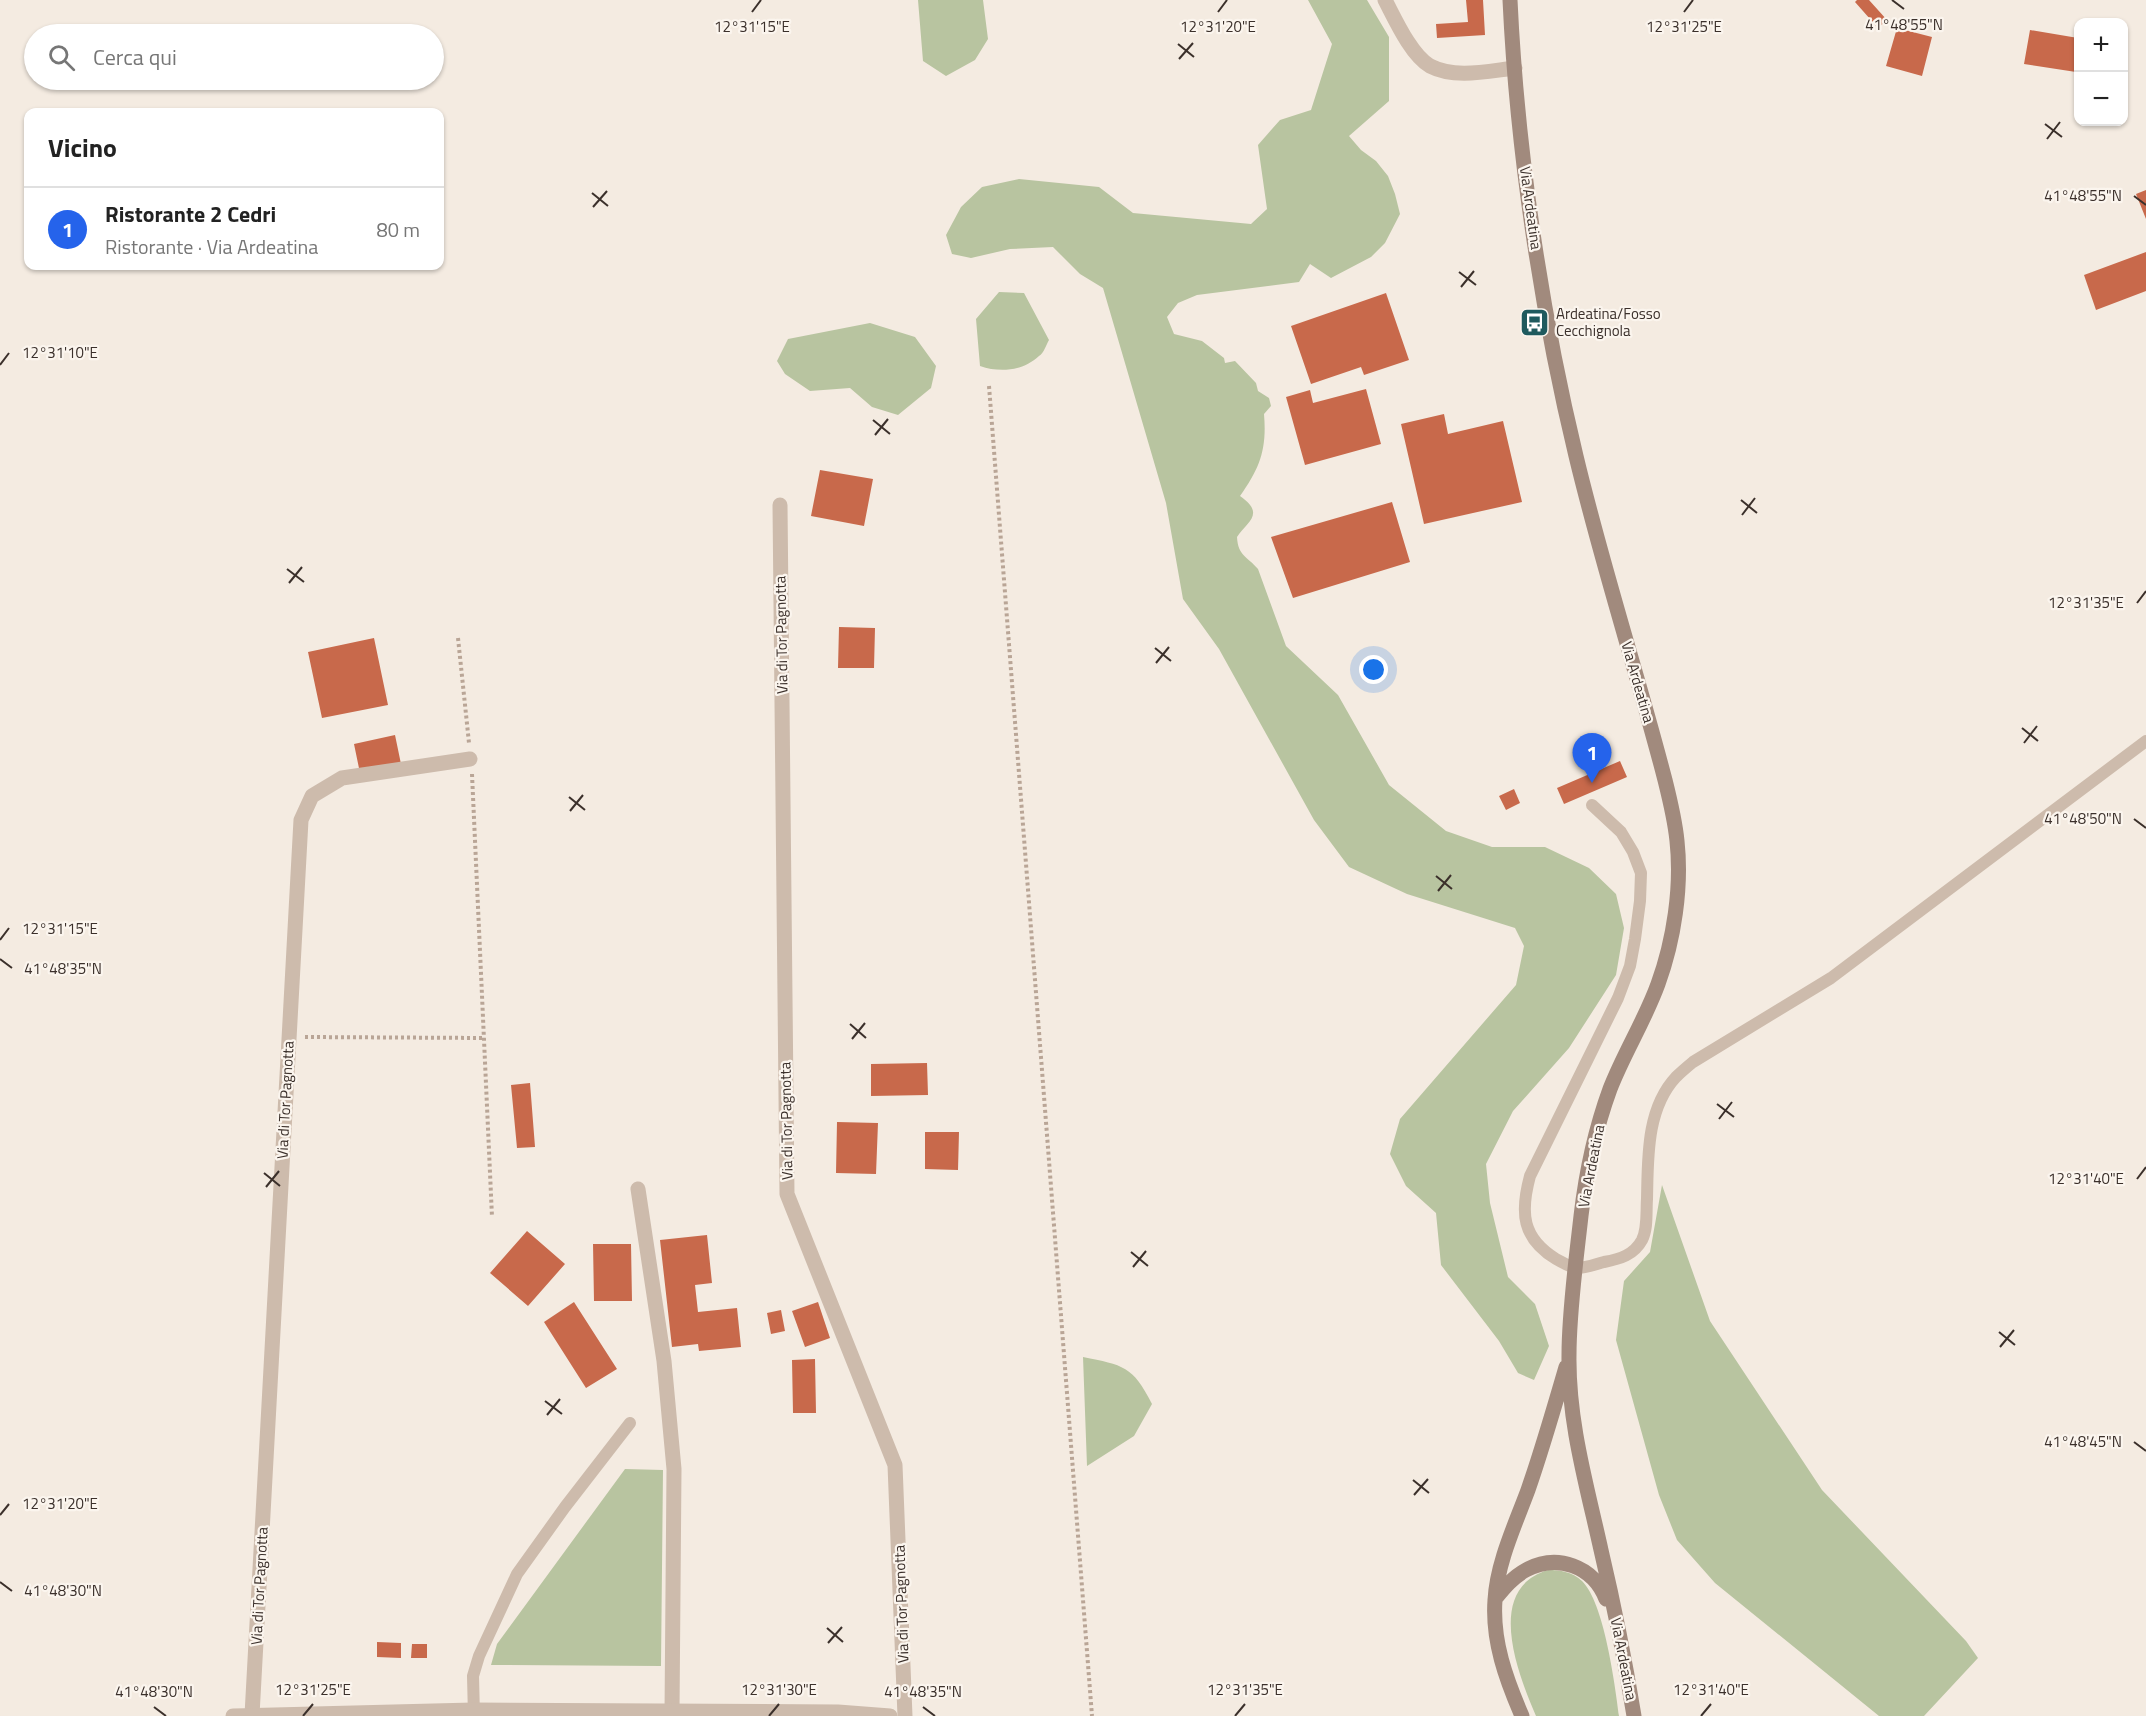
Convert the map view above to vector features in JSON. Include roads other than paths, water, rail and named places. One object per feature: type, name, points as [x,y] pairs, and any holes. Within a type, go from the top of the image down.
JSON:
[{"type":"main road","name":"Via Ardeatina","points":[[1510,0],[1515,68],[1533,227],[1570,431],[1597,538],[1662,770],[1674,820],[1678,855],[1676,905],[1664,964],[1651,999],[1610,1089],[1596,1134],[1581,1212],[1569,1355],[1574,1424],[1623,1648],[1634,1716]]},
{"type":"main road","name":"Via Ardeatina","points":[[1522,1716],[1499,1651],[1495,1625],[1495,1599],[1500,1572],[1569,1355]]},
{"type":"main road","points":[[1495,1599],[1518,1575],[1532,1567],[1545,1563],[1563,1562],[1577,1567],[1599,1584],[1623,1648]]},
{"type":"street","points":[[1385,0],[1411,47],[1429,66],[1468,73],[1515,68]]},
{"type":"street","name":"Via di Tor Pagnotta","points":[[780,505],[787,1194],[895,1465],[905,1716]]},
{"type":"street","name":"Via di Tor Pagnotta","points":[[252,1715],[301,820],[312,796],[342,778],[470,759]]},
{"type":"street","points":[[638,1189],[664,1361],[674,1469],[672,1713]]},
{"type":"street","points":[[233,1716],[838,1712],[890,1716]]},
{"type":"lane","points":[[1592,805],[1621,832],[1633,852],[1641,873],[1635,939],[1630,966],[1618,998],[1530,1176],[1525,1195],[1524,1214],[1528,1232],[1539,1247],[1576,1268],[1626,1256],[1642,1239],[1646,1228],[1648,1157],[1654,1117],[1663,1096],[1675,1078],[1693,1062],[1831,978],[2146,741]]},
{"type":"lane","points":[[473,1713],[473,1676],[478,1656],[517,1574],[630,1423]]},
{"type":"place","name":"Ardeatina/Fosso Cecchignola","points":[[1535,322]]},
{"type":"place","name":"Ristorante 2 Cedri","points":[[1592,783]]}]
